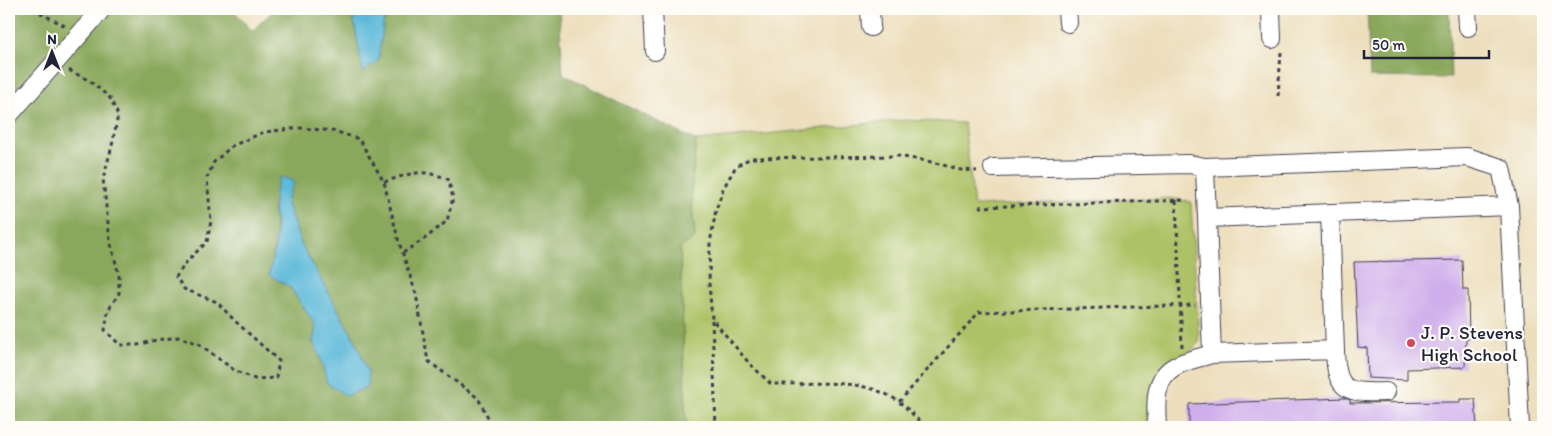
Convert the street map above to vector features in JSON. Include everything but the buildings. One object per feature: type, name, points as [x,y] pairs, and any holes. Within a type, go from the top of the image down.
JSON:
[{"type":"street","points":[[9,116],[102,9]]},
{"type":"street","points":[[653,9],[655,51]]},
{"type":"street","points":[[870,9],[871,28]]},
{"type":"street","points":[[1270,9],[1277,44]]},
{"type":"street","points":[[1467,9],[1468,28]]},
{"type":"street","points":[[985,170],[1189,164],[1205,167],[1467,157],[1501,168],[1509,206],[1520,427]]},
{"type":"street","points":[[1205,167],[1212,354]]},
{"type":"street","points":[[1207,218],[1509,206]]},
{"type":"street","points":[[1330,213],[1335,366],[1339,382],[1350,390],[1366,393],[1386,392]]},
{"type":"street","points":[[1158,427],[1156,403],[1160,382],[1174,367],[1212,354],[1335,350]]},
{"type":"path","points":[[33,9],[80,34]]},
{"type":"path","points":[[1277,44],[1278,96]]},
{"type":"path","points":[[56,62],[90,81],[110,98],[118,115],[103,179],[110,241],[119,275],[119,293],[108,311],[105,330],[120,345],[138,345],[178,337],[199,344],[234,370],[255,379],[276,378],[279,361],[217,302],[184,289],[176,277],[188,260],[207,242],[211,221],[207,178],[214,162],[232,146],[264,132],[300,128],[334,131],[359,139],[384,182],[416,294],[428,361],[478,398],[492,427]]},
{"type":"path","points":[[716,427],[709,283],[710,243],[716,210],[730,175],[736,166],[751,158],[898,156],[961,170],[985,170]]},
{"type":"path","points":[[384,182],[414,172],[430,172],[448,179],[453,198],[446,221],[403,253]]},
{"type":"path","points":[[1176,200],[1182,353]]},
{"type":"path","points":[[979,207],[1187,200]]},
{"type":"path","points":[[899,402],[979,312],[1198,304]]},
{"type":"path","points":[[712,319],[749,363],[771,384],[839,383],[862,386],[884,393],[899,402],[925,427]]},
{"type":"green space","points":[[9,9],[232,9],[252,31],[275,9],[352,9],[363,72],[378,60],[384,20],[398,9],[559,9],[563,74],[696,141],[691,192],[695,238],[680,248],[686,427],[9,427]],"holes":[[[286,201],[301,244],[356,342],[327,383],[319,354],[313,342],[316,326],[290,287],[269,275],[276,239],[273,204]]]},
{"type":"green space","points":[[1367,9],[1449,9],[1451,78],[1370,77]]},
{"type":"green space","points":[[904,120],[964,123],[974,206],[1170,198],[1191,202],[1199,343],[1149,390],[1151,427],[686,427],[680,248],[695,237],[691,192],[696,141]]},
{"type":"water","points":[[352,9],[398,9],[384,20],[378,61],[363,72]]},
{"type":"water","points":[[280,177],[294,181],[286,201],[301,244],[356,342],[368,373],[367,387],[347,396],[327,383],[319,354],[313,342],[316,326],[290,287],[269,275],[276,240],[274,201]]},
{"type":"place","name":"J. P. Stevens High School","points":[[1411,343]]}]
